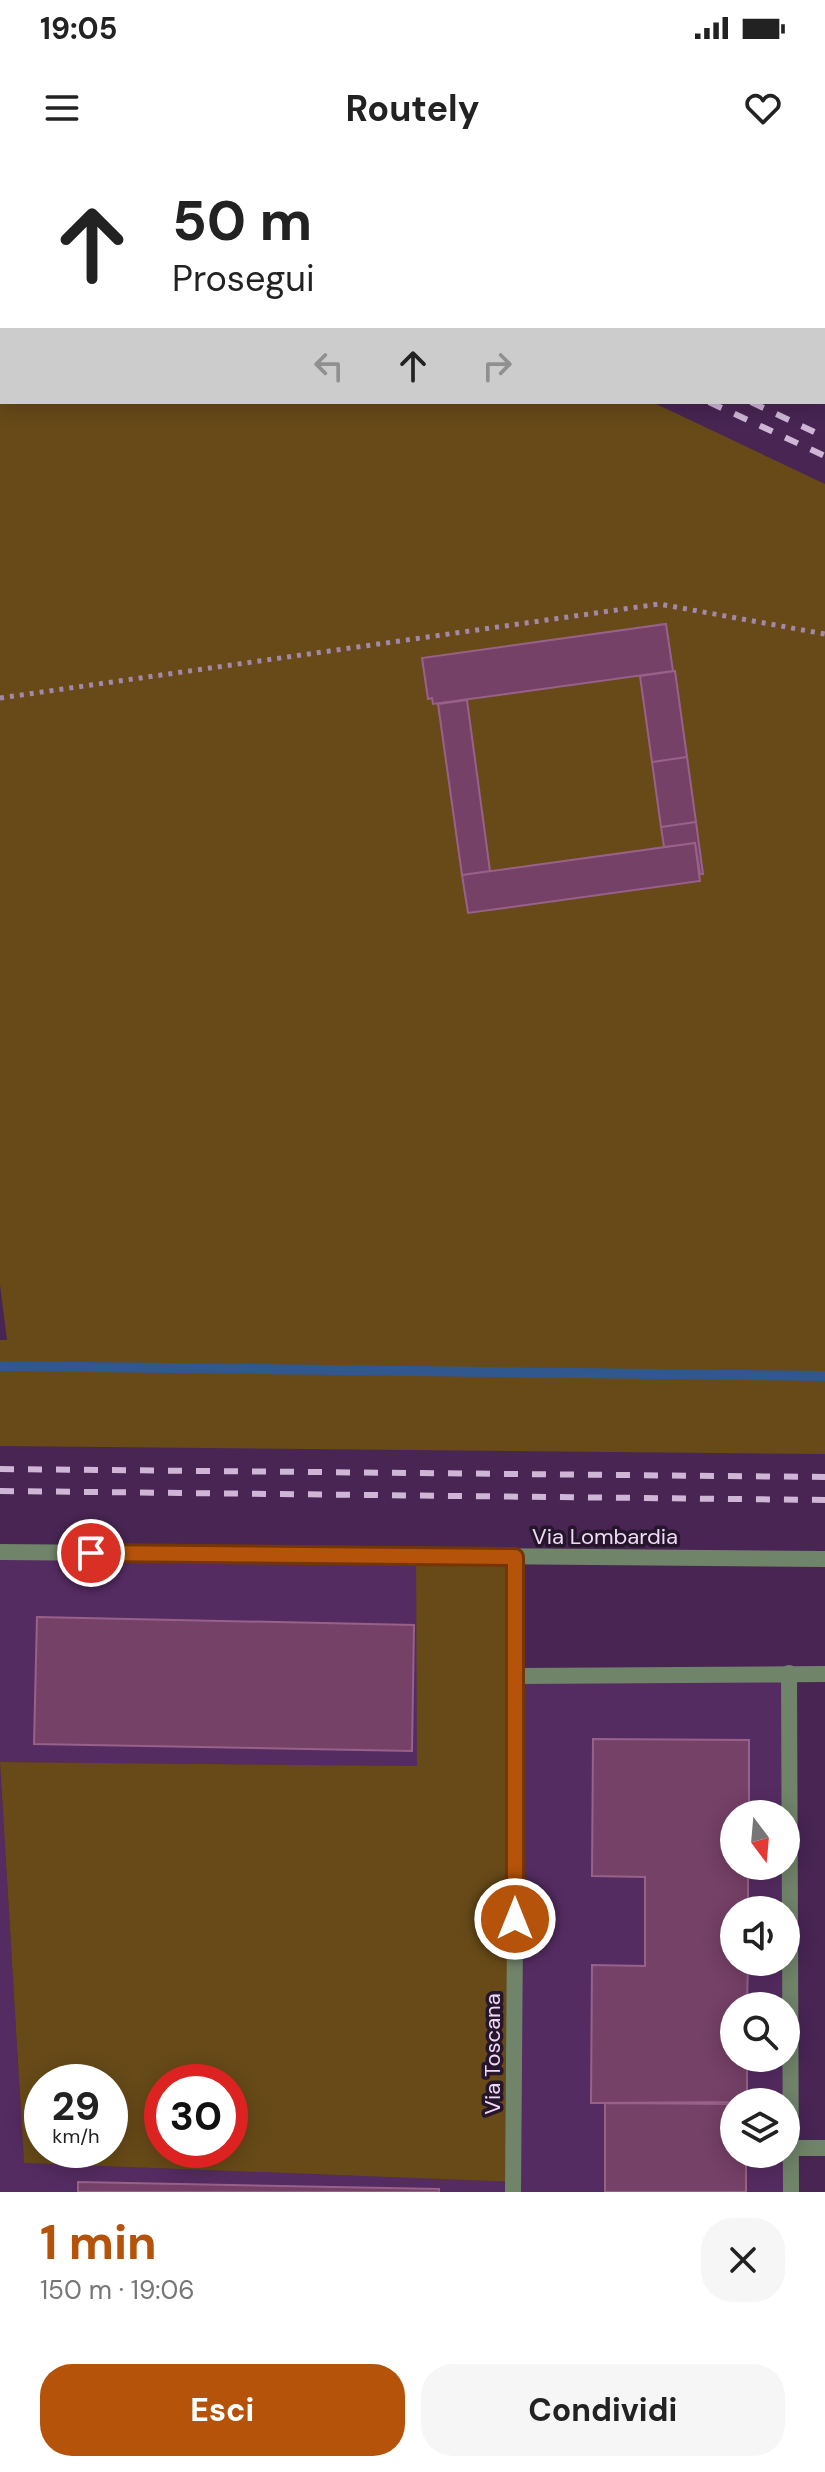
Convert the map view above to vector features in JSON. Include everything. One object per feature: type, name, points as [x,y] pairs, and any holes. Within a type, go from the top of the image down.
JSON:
[{"type":"street","name":"Via Lombardia","points":[[0,1552],[825,1559]]},
{"type":"street","name":"Via Toscana","points":[[513,2192],[515,1557]]},
{"type":"street","points":[[789,1673],[791,2088]]},
{"type":"street","points":[[517,1676],[825,1674]]},
{"type":"street","points":[[800,2148],[825,2148]]},
{"type":"street","points":[[791,2168],[791,2192]]},
{"type":"path","points":[[0,698],[659,604],[825,634]]},
{"type":"shaded area","points":[[0,404],[656,404],[825,484],[825,1454],[0,1446],[0,1340],[7,1340],[0,1285]]},
{"type":"shaded area","points":[[0,1549],[416,1555],[418,1766],[0,1762]]},
{"type":"shaded area","points":[[416,1555],[514,1557],[518,2182],[154,2168],[248,2168],[248,2064],[144,2064],[144,2168],[128,2167],[128,2064],[24,2064],[24,2163],[0,1762],[417,1766]]},
{"type":"shaded area","points":[[781,1678],[783,1800],[720,1800],[720,1880],[783,1880],[784,1896],[720,1896],[720,1976],[785,1976],[785,1992],[720,1992],[720,2072],[786,2072],[786,2088],[720,2088],[720,2168],[787,2168],[787,2192],[0,2192],[0,1767],[24,2168],[128,2167],[517,2182],[515,1680]]},
{"type":"building","points":[[666,624],[673,671],[433,704],[432,698],[428,699],[422,658]]},
{"type":"building","points":[[675,671],[687,757],[652,762],[640,676]]},
{"type":"building","points":[[467,700],[490,871],[462,875],[438,704]]},
{"type":"building","points":[[687,757],[696,822],[661,827],[652,762]]},
{"type":"building","points":[[696,822],[703,874],[700,874],[695,843],[664,847],[661,827]]},
{"type":"building","points":[[695,843],[700,881],[468,913],[462,875]]},
{"type":"building","points":[[37,1617],[414,1625],[412,1751],[34,1744]]},
{"type":"building","points":[[593,1739],[749,1740],[749,1800],[720,1800],[720,1880],[748,1880],[748,1896],[720,1896],[720,1976],[748,1976],[747,1992],[720,1992],[720,2072],[747,2072],[747,2088],[720,2088],[720,2102],[591,2103],[592,1965],[645,1966],[645,1877],[592,1876]]},
{"type":"building","points":[[605,2103],[720,2104],[720,2168],[746,2168],[746,2192],[605,2192]]},
{"type":"building","points":[[78,2182],[439,2189],[439,2192],[78,2192]]},
{"type":"waterway","points":[[0,1366],[825,1376]]},
{"type":"railway","points":[[713,404],[825,456]]},
{"type":"railway","points":[[755,404],[825,437]]},
{"type":"railway","points":[[0,1469],[825,1477]]},
{"type":"railway","points":[[0,1491],[825,1500]]},
{"type":"route","points":[[91,1553],[515,1557],[515,1919]]}]
